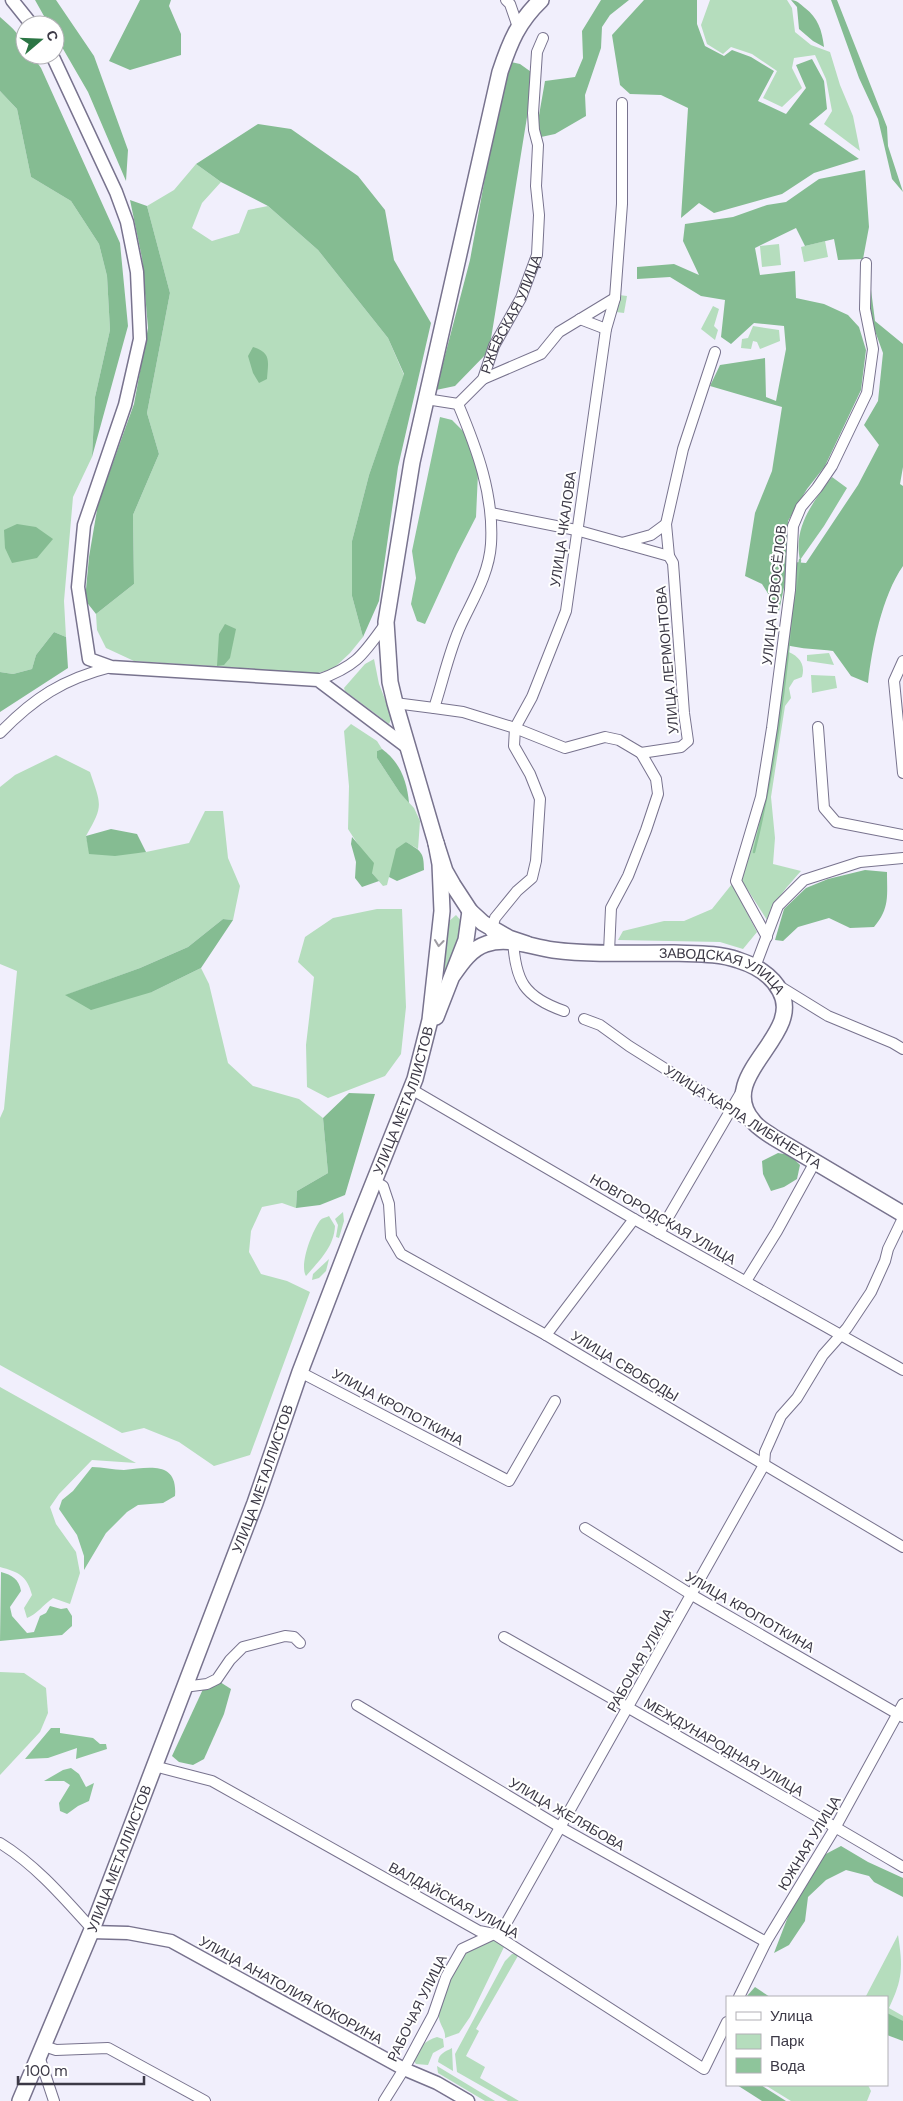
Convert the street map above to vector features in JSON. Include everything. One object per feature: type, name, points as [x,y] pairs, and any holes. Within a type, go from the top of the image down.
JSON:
[{"type":"main road","points":[[425,1044],[466,940],[467,907],[446,871],[407,746],[390,682],[386,622],[412,462],[500,72],[516,21],[541,0]]},
{"type":"main road","name":"УЛИЦА МЕТАЛЛИСТОВ","points":[[20,2101],[92,1930],[255,1503],[300,1372],[411,1089],[425,1044],[430,1020],[442,911],[440,864],[436,843]]},
{"type":"main road","points":[[442,911],[467,907]]},
{"type":"main road","name":"ЗАВОДСКАЯ УЛИЦА","points":[[467,907],[491,936],[552,950],[712,955],[739,960],[756,967],[776,984]]},
{"type":"main road","points":[[453,975],[472,951],[491,936]]},
{"type":"main road","points":[[758,1127],[749,1117],[744,1105],[744,1086],[784,1014],[783,998],[776,984]]},
{"type":"main road","name":"УЛИЦА КАРЛА ЛИБКНЕХТА","points":[[758,1127],[903,1214]]},
{"type":"street","points":[[12,0],[24,15]]},
{"type":"street","points":[[506,0],[516,21]]},
{"type":"street","points":[[516,0],[516,21]]},
{"type":"street","name":"РЖЕВСКАЯ УЛИЦА","points":[[458,404],[484,379],[494,346],[521,298],[526,280],[537,255],[539,215],[536,186],[538,145],[534,130],[533,113],[537,52],[543,38]]},
{"type":"street","points":[[57,65],[84,119],[116,192],[127,222],[137,272],[140,338],[125,405],[84,525],[78,587],[89,666]]},
{"type":"street","name":"УЛИЦА ЧКАЛОВА","points":[[515,728],[532,697],[566,611],[606,329],[615,298],[622,204],[622,103]]},
{"type":"street","name":"УЛИЦА НОВОСЁЛОВ","points":[[767,937],[736,881],[761,797],[790,590],[793,526],[801,506],[817,488],[832,466],[867,393],[873,349],[866,309],[866,263]]},
{"type":"street","points":[[484,379],[541,354],[559,332],[615,298]]},
{"type":"street","points":[[580,319],[606,329]]},
{"type":"street","name":"УЛИЦА ЛЕРМОНТОВА","points":[[641,753],[681,747],[688,741],[684,712],[674,572],[673,563],[669,556],[666,524],[683,449],[715,352]]},
{"type":"street","points":[[426,399],[458,404],[477,449],[491,513],[490,545],[484,576],[461,626],[434,708]]},
{"type":"street","points":[[491,513],[576,530],[669,556]]},
{"type":"street","points":[[622,543],[651,535],[666,524]]},
{"type":"street","points":[[0,733],[16,717],[54,687],[89,666],[318,680],[343,672],[364,654],[386,622]]},
{"type":"street","points":[[903,661],[894,681],[903,773]]},
{"type":"street","points":[[318,680],[407,746]]},
{"type":"street","points":[[395,703],[463,712],[515,728],[565,748],[605,737],[619,740],[641,753],[656,779],[658,794],[628,876],[611,908],[609,952]]},
{"type":"street","points":[[818,726],[824,808],[836,822],[903,835]]},
{"type":"street","points":[[491,936],[495,918],[532,878],[536,862],[540,799],[530,774],[514,746],[515,728]]},
{"type":"street","points":[[756,967],[778,906],[804,880],[860,862],[903,858]]},
{"type":"street","points":[[517,942],[518,975],[523,986],[547,1005],[564,1011]]},
{"type":"street","name":"ЗАВОДСКАЯ УЛИЦА","points":[[776,984],[828,1016],[903,1049]]},
{"type":"street","name":"УЛИЦА КАРЛА ЛИБКНЕХТА","points":[[584,1019],[600,1024],[629,1046],[758,1127]]},
{"type":"street","points":[[659,1233],[744,1086]]},
{"type":"street","name":"НОВГОРОДСКАЯ УЛИЦА","points":[[411,1089],[634,1219],[903,1370]]},
{"type":"street","points":[[746,1282],[815,1162]]},
{"type":"street","name":"УЛИЦА СВОБОДЫ","points":[[374,1181],[383,1186],[389,1204],[390,1237],[401,1254],[546,1335],[903,1547]]},
{"type":"street","name":"РАБОЧАЯ УЛИЦА","points":[[384,2101],[404,2069],[433,2015],[446,1977],[462,1948],[494,1934],[504,1927],[764,1465],[765,1452],[781,1416],[796,1398],[823,1355],[871,1292],[885,1261],[888,1248],[903,1218]]},
{"type":"street","points":[[546,1335],[634,1219]]},
{"type":"street","name":"УЛИЦА КРОПОТКИНА","points":[[300,1372],[509,1481],[555,1401]]},
{"type":"street","name":"УЛИЦА КРОПОТКИНА","points":[[585,1528],[692,1595],[900,1715]]},
{"type":"street","points":[[184,1688],[212,1683],[223,1673],[243,1647],[286,1636],[294,1637],[300,1643]]},
{"type":"street","name":"МЕЖДУНАРОДНАЯ УЛИЦА","points":[[504,1637],[777,1792],[903,1867]]},
{"type":"street","name":"ЮЖНАЯ УЛИЦА","points":[[739,1996],[766,1942],[835,1828],[900,1715],[903,1704]]},
{"type":"street","name":"УЛИЦА ЖЕЛЯБОВА","points":[[356,1705],[560,1827],[766,1942]]},
{"type":"street","name":"ВАЛДАЙСКАЯ УЛИЦА","points":[[154,1766],[212,1780],[479,1932],[494,1934],[704,2069],[726,2024]]},
{"type":"street","points":[[0,1843],[13,1851],[53,1886],[92,1930]]},
{"type":"street","name":"УЛИЦА АНАТОЛИЯ КОКОРИНА","points":[[92,1930],[128,1933],[171,1941],[404,2069],[437,2083],[468,2101]]},
{"type":"street","points":[[54,2101],[42,2051],[108,2048],[205,2101]]},
{"type":"green space","points":[[710,0],[787,0],[792,8],[795,32],[811,45],[830,52],[840,85],[853,116],[860,151],[824,124],[832,111],[826,79],[815,55],[794,58],[792,68],[802,88],[782,107],[763,98],[777,71],[752,54],[731,47],[723,54],[707,44],[701,25]]},
{"type":"green space","points":[[0,91],[17,109],[31,177],[71,201],[99,244],[107,276],[110,330],[95,397],[92,457],[73,497],[64,601],[66,637],[54,632],[36,655],[32,669],[13,674],[0,672]]},
{"type":"green space","points":[[196,164],[221,182],[202,203],[192,228],[212,241],[239,233],[248,210],[268,206],[318,250],[388,338],[404,375],[369,475],[352,541],[352,596],[363,637],[333,669],[310,675],[271,670],[134,661],[106,648],[97,630],[96,614],[134,584],[133,515],[159,454],[147,413],[170,293],[147,206],[174,190]]},
{"type":"green space","points":[[825,241],[828,257],[804,262],[801,247]]},
{"type":"green space","points":[[779,244],[781,265],[762,267],[760,246]]},
{"type":"green space","points":[[619,295],[627,296],[624,313],[616,312]]},
{"type":"green space","points":[[713,306],[719,309],[714,326],[718,330],[715,340],[701,329]]},
{"type":"green space","points":[[753,326],[779,330],[780,341],[760,349],[757,342],[753,341],[751,349],[741,348],[742,339],[748,338]]},
{"type":"green space","points":[[784,650],[800,660],[803,672],[802,677],[794,680],[789,688],[791,698],[785,706],[771,797],[775,838],[773,864],[801,871],[777,900],[767,920],[740,878],[748,846]]},
{"type":"green space","points":[[829,653],[834,665],[807,661],[807,655]]},
{"type":"green space","points":[[374,659],[379,684],[392,717],[389,724],[345,691],[344,688],[365,664]]},
{"type":"green space","points":[[811,675],[835,676],[837,688],[812,693]]},
{"type":"green space","points":[[351,724],[377,741],[382,749],[377,751],[377,758],[400,793],[414,808],[420,821],[418,849],[406,842],[387,885],[383,886],[372,873],[359,846],[348,829],[349,786],[344,731]]},
{"type":"green space","points":[[56,755],[90,772],[97,792],[98,811],[86,836],[90,854],[146,852],[189,843],[205,811],[223,811],[228,858],[240,886],[233,920],[223,919],[188,947],[140,968],[66,995],[152,992],[201,968],[209,984],[228,1063],[253,1086],[299,1099],[323,1118],[328,1173],[297,1191],[296,1208],[282,1203],[262,1207],[251,1231],[249,1252],[261,1274],[287,1281],[310,1292],[250,1455],[214,1466],[179,1442],[144,1428],[122,1433],[0,1365],[0,1118],[4,1109],[17,971],[0,964],[0,787],[15,775]]},
{"type":"green space","points":[[732,884],[757,932],[743,949],[720,942],[618,940],[623,931],[664,921],[684,921],[712,909]]},
{"type":"green space","points":[[377,909],[402,909],[406,1007],[401,1054],[385,1076],[328,1098],[307,1087],[306,1045],[314,977],[298,962],[305,937],[333,918]]},
{"type":"green space","points":[[456,915],[463,923],[460,938],[439,990],[447,923]]},
{"type":"green space","points":[[343,1212],[344,1221],[339,1238],[336,1237],[338,1225],[335,1219]]},
{"type":"green space","points":[[329,1216],[335,1226],[332,1241],[321,1259],[306,1276],[304,1264],[310,1241],[320,1221]]},
{"type":"green space","points":[[329,1259],[326,1271],[319,1278],[312,1280],[313,1274]]},
{"type":"green space","points":[[0,1387],[136,1463],[92,1460],[59,1494],[50,1507],[56,1524],[76,1552],[80,1573],[70,1604],[53,1598],[27,1618],[24,1608],[32,1595],[30,1588],[21,1575],[0,1567]]},
{"type":"green space","points":[[0,1672],[24,1673],[46,1688],[48,1713],[40,1732],[0,1775]]},
{"type":"green space","points":[[898,1935],[901,1973],[889,2008],[903,2016],[903,2023],[888,2015],[888,1996],[866,1996]]},
{"type":"green space","points":[[494,1939],[504,1947],[470,2017],[459,2033],[445,2038],[439,2017],[442,2001],[453,1973],[466,1952],[475,1946]]},
{"type":"green space","points":[[512,1954],[519,1954],[476,2029],[479,2031],[466,2056],[485,2067],[480,2078],[519,2101],[508,2101],[457,2072],[455,2054],[505,1961]]},
{"type":"green space","points":[[437,2037],[443,2039],[444,2047],[433,2053],[428,2065],[416,2064],[414,2061],[419,2048],[429,2040]]},
{"type":"green space","points":[[452,2048],[453,2071],[438,2062],[441,2055]]},
{"type":"green space","points":[[437,2066],[495,2101],[485,2101],[438,2073]]},
{"type":"green space","points":[[767,2086],[868,2086],[871,2091],[867,2101],[791,2101]]},
{"type":"shaded area","points":[[35,0],[56,0],[94,56],[128,150],[126,181],[88,92],[65,52],[65,15],[43,15]]},
{"type":"shaded area","points":[[140,0],[171,0],[169,6],[181,34],[181,55],[130,70],[109,61]]},
{"type":"shaded area","points":[[601,0],[629,0],[610,15],[602,27],[601,48],[585,95],[586,116],[555,134],[541,137],[538,121],[545,81],[575,77],[583,58],[582,31]]},
{"type":"shaded area","points":[[644,0],[697,0],[697,24],[705,46],[724,56],[732,50],[751,57],[774,71],[758,101],[786,114],[806,88],[796,65],[812,59],[824,81],[827,109],[809,124],[859,159],[814,173],[782,194],[714,213],[699,203],[681,218],[688,108],[661,95],[630,94],[620,85],[612,35]]},
{"type":"shaded area","points":[[791,0],[798,2],[816,20],[821,30],[824,47],[813,41],[799,29],[797,7]]},
{"type":"shaded area","points":[[831,0],[837,0],[887,127],[888,146],[903,192],[892,179],[878,119],[859,78]]},
{"type":"shaded area","points":[[0,17],[15,32],[15,65],[39,65],[41,68],[120,243],[128,326],[92,457],[95,397],[110,330],[107,276],[99,244],[71,201],[31,177],[17,109],[0,91]]},
{"type":"shaded area","points":[[511,62],[520,64],[534,74],[489,351],[455,386],[436,390],[470,260],[494,128]]},
{"type":"shaded area","points":[[258,124],[291,129],[358,176],[385,210],[394,260],[431,323],[398,467],[379,601],[363,637],[352,596],[352,541],[369,475],[404,374],[388,338],[318,250],[268,206],[221,182],[196,164]]},
{"type":"shaded area","points":[[865,170],[869,227],[863,259],[838,260],[834,239],[805,246],[796,228],[755,248],[760,275],[795,271],[796,298],[824,304],[848,315],[859,327],[866,350],[861,390],[825,466],[807,489],[788,521],[786,578],[779,611],[762,584],[745,576],[755,513],[772,471],[782,407],[710,386],[720,365],[765,358],[766,397],[776,401],[786,349],[784,326],[754,323],[731,344],[721,337],[725,300],[701,296],[670,277],[637,279],[637,267],[674,264],[699,275],[683,241],[685,224],[733,217],[767,205],[786,202],[819,179]]},
{"type":"shaded area","points":[[130,200],[147,206],[170,293],[147,413],[159,454],[133,515],[134,584],[96,614],[85,600],[89,557],[98,504],[134,404],[148,328],[142,258]]},
{"type":"shaded area","points":[[869,274],[875,321],[903,344],[903,467],[900,484],[903,486],[903,566],[889,592],[879,622],[868,683],[851,676],[833,651],[786,645],[794,562],[806,563],[858,485],[879,445],[864,425],[878,401],[883,353],[871,320]]},
{"type":"shaded area","points":[[253,347],[263,352],[268,359],[267,379],[259,383],[253,373],[248,356]]},
{"type":"shaded area","points":[[17,524],[36,527],[53,539],[37,558],[12,563],[5,548],[4,530]]},
{"type":"shaded area","points":[[225,624],[236,629],[230,658],[224,665],[217,666],[219,634]]},
{"type":"shaded area","points":[[54,632],[66,637],[68,668],[0,712],[0,672],[13,674],[32,669],[36,655]]},
{"type":"shaded area","points":[[382,749],[394,760],[402,773],[409,803],[400,793],[377,758],[377,751]]},
{"type":"shaded area","points":[[111,829],[137,834],[146,852],[115,856],[89,854],[86,836]]},
{"type":"shaded area","points":[[352,837],[374,863],[372,873],[379,881],[362,887],[355,878],[356,862],[351,844]]},
{"type":"shaded area","points":[[406,842],[421,853],[424,870],[397,881],[389,877],[396,849]]},
{"type":"shaded area","points":[[865,870],[887,872],[885,908],[874,927],[850,928],[829,918],[798,927],[783,941],[775,940],[784,909],[806,888],[828,879]]},
{"type":"shaded area","points":[[223,919],[233,920],[201,968],[152,992],[91,1010],[65,995],[140,968],[188,947]]},
{"type":"shaded area","points":[[349,1093],[375,1094],[345,1195],[320,1205],[296,1208],[297,1191],[328,1173],[323,1118]]},
{"type":"shaded area","points":[[778,1153],[790,1155],[800,1165],[797,1179],[784,1187],[771,1191],[763,1174],[762,1161]]},
{"type":"shaded area","points":[[220,1682],[231,1689],[224,1714],[204,1759],[193,1765],[179,1762],[172,1756],[204,1687]]},
{"type":"shaded area","points":[[841,1846],[868,1862],[903,1878],[903,1897],[874,1882],[869,1876],[846,1870],[826,1880],[808,1897],[805,1921],[789,1945],[774,1953],[789,1914],[822,1856]]},
{"type":"shaded area","points":[[755,1987],[768,1996],[747,1996]]},
{"type":"shaded area","points":[[888,2014],[903,2021],[903,2041],[888,2035]]},
{"type":"shaded area","points":[[739,2086],[763,2086],[786,2101],[762,2101]]},
{"type":"water","points":[[440,417],[452,420],[466,434],[478,473],[476,517],[425,624],[417,621],[411,604],[416,578],[412,551]]},
{"type":"water","points":[[832,477],[847,488],[824,526],[800,560],[799,537],[802,526],[818,496]]},
{"type":"water","points":[[92,1467],[124,1470],[151,1468],[167,1471],[172,1476],[175,1484],[175,1496],[163,1503],[138,1505],[127,1512],[106,1533],[84,1570],[84,1556],[77,1535],[59,1509],[62,1500],[73,1491]]},
{"type":"water","points":[[1,1572],[12,1576],[19,1583],[21,1591],[10,1607],[12,1616],[27,1633],[34,1632],[40,1616],[46,1613],[50,1606],[61,1609],[67,1608],[72,1616],[72,1626],[62,1635],[0,1641]]},
{"type":"water","points":[[51,1728],[60,1728],[60,1733],[93,1738],[100,1744],[106,1744],[107,1749],[76,1759],[77,1748],[48,1758],[25,1759]]},
{"type":"water","points":[[71,1768],[79,1774],[86,1787],[94,1783],[89,1801],[67,1814],[60,1811],[59,1803],[70,1785],[64,1781],[44,1781],[63,1770]]},
{"type":"waterway","points":[[794,599],[800,560]]},
{"type":"waterway","points":[[754,852],[767,795],[777,737],[791,622]]}]
